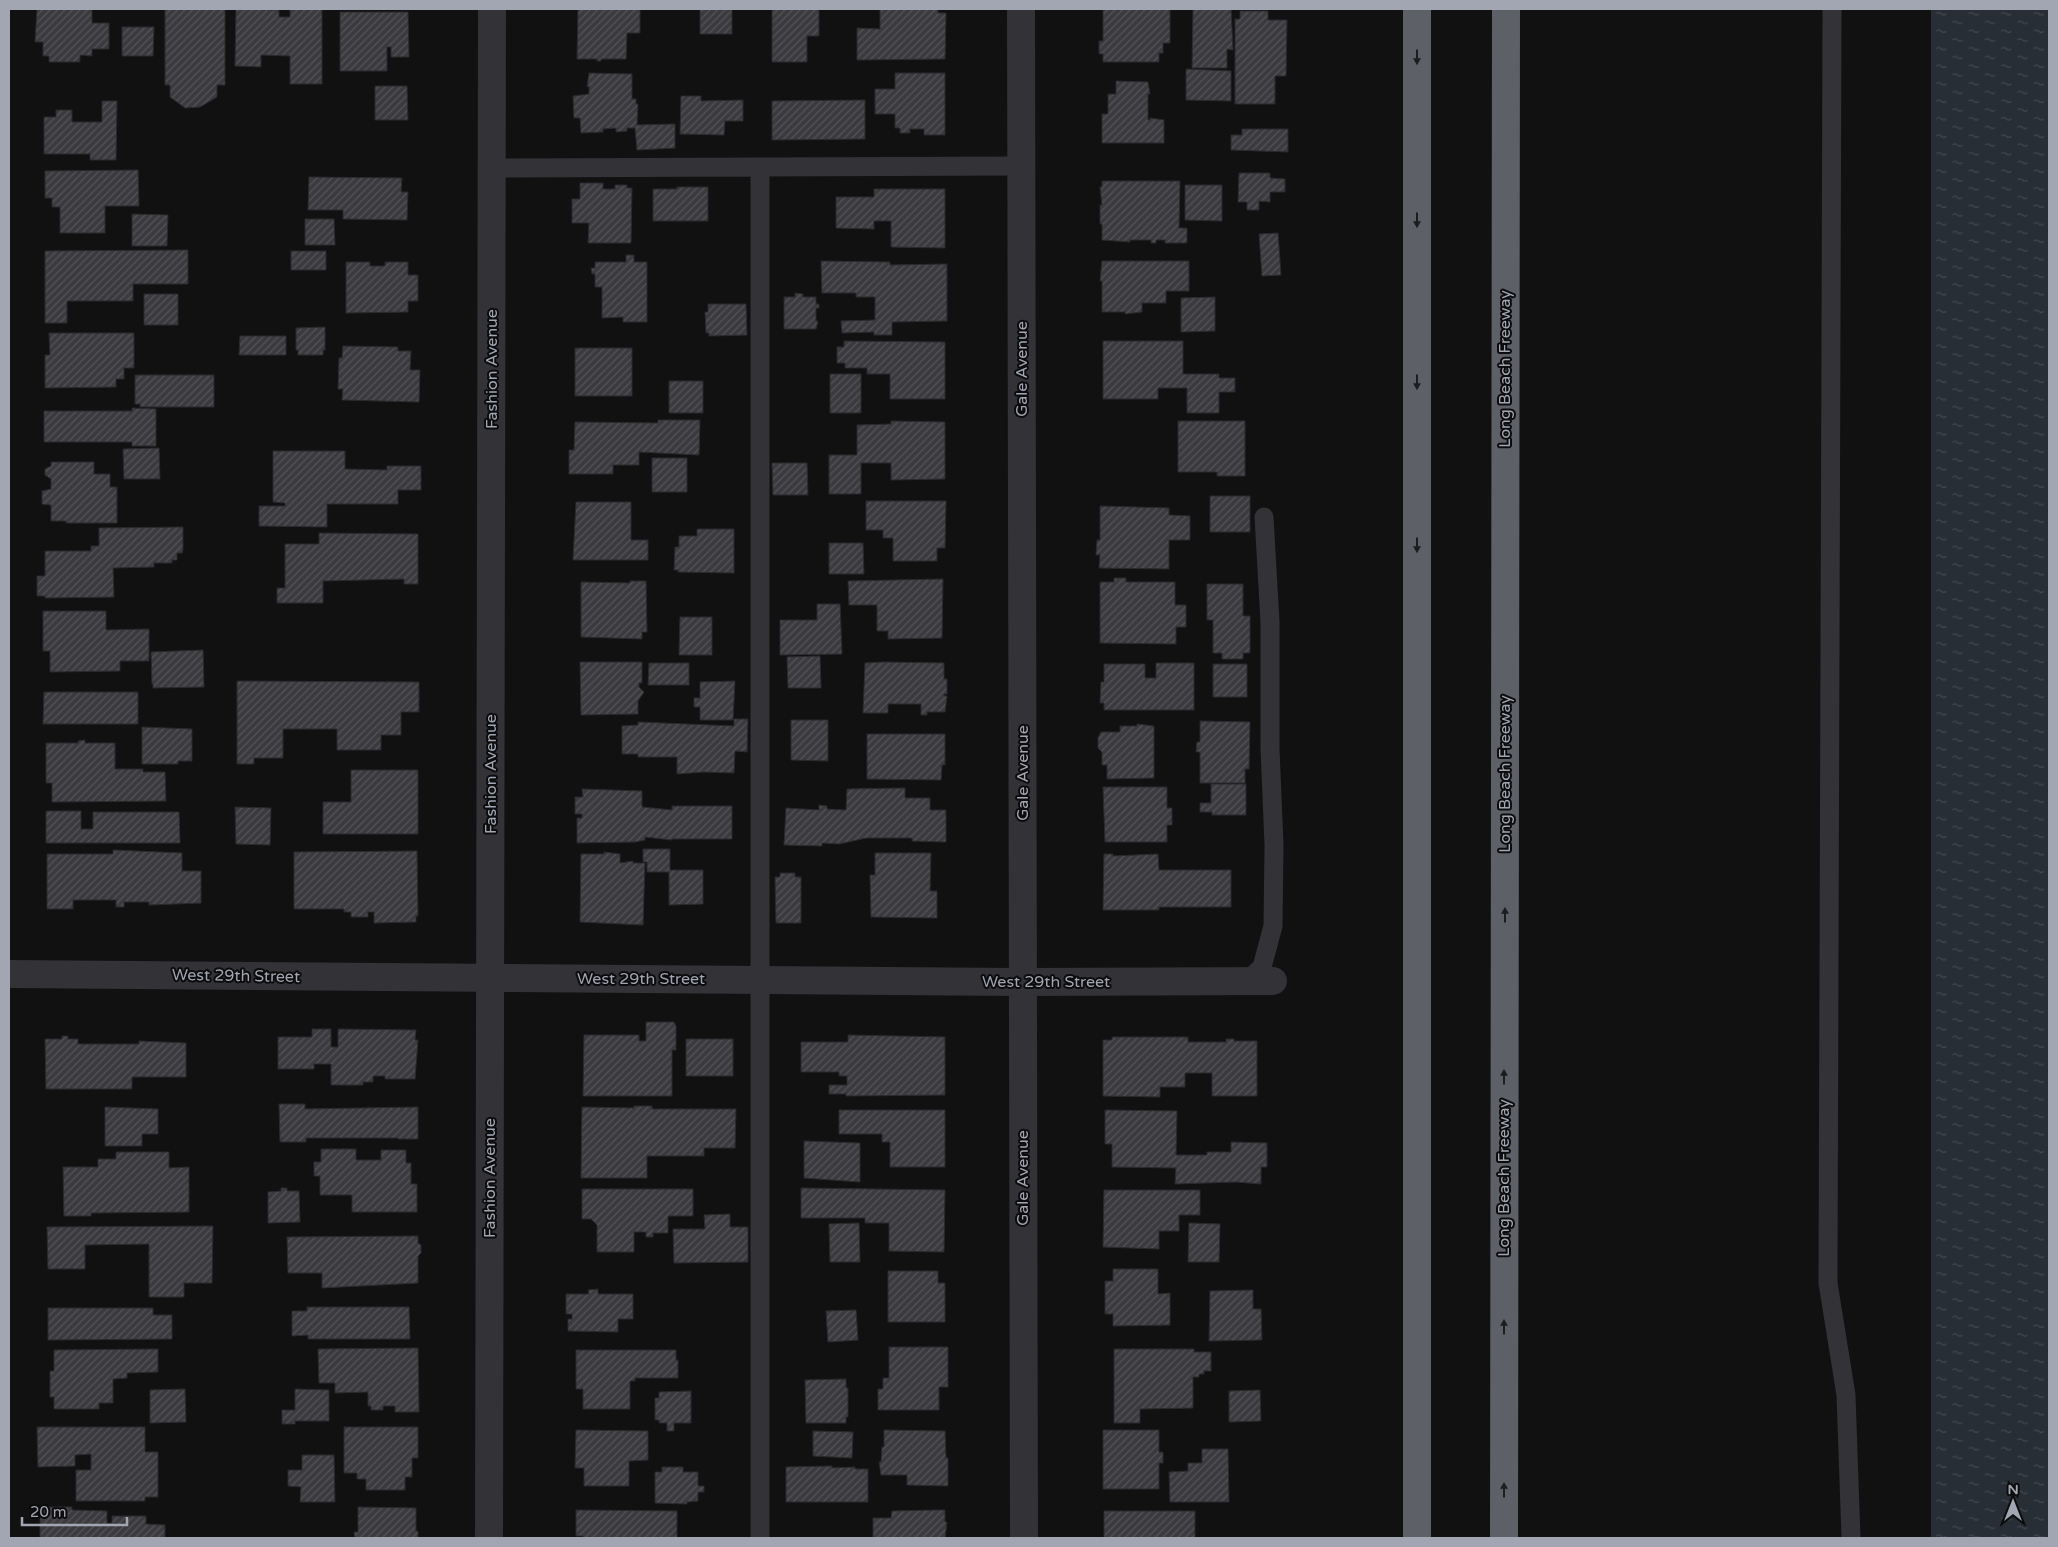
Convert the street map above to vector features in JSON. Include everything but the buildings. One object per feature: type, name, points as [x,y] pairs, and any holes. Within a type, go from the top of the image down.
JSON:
[{"type":"highway","points":[[1417,9],[1417,1538]]},
{"type":"highway","name":"Long Beach Freeway","points":[[1504,1538],[1506,9]]},
{"type":"street","name":"Fashion Avenue","points":[[489,1538],[492,9]]},
{"type":"street","name":"Gale Avenue","points":[[1021,9],[1024,1538]]},
{"type":"street","name":"West 29th Street","points":[[9,974],[1023,982],[1273,981]]},
{"type":"lane","points":[[1832,9],[1828,1283],[1846,1395],[1851,1538]]},
{"type":"lane","points":[[492,168],[1021,166]]},
{"type":"lane","points":[[760,167],[760,1538]]},
{"type":"lane","points":[[1247,982],[1262,968],[1273,926],[1274,844],[1270,748],[1270,622],[1264,517]]},
{"type":"water","points":[[1931,9],[2049,9],[2049,1538],[1931,1538]]}]
